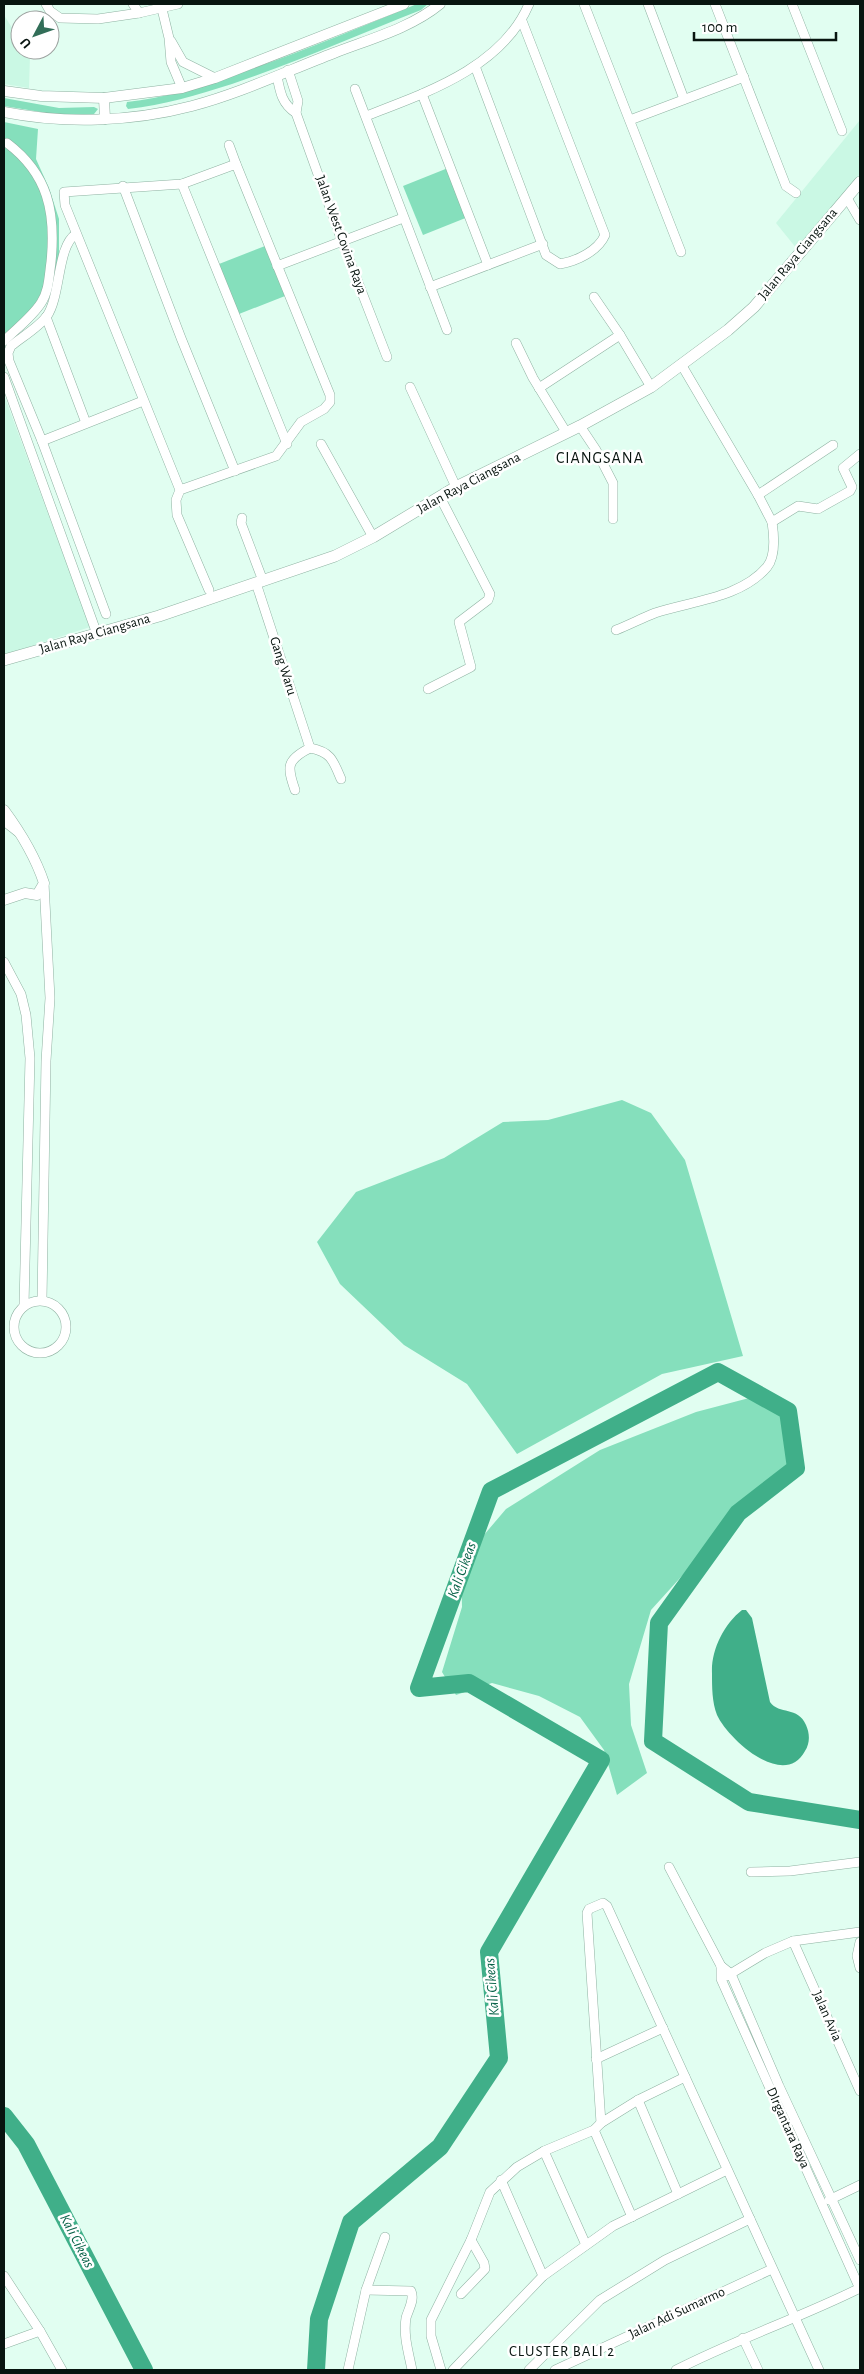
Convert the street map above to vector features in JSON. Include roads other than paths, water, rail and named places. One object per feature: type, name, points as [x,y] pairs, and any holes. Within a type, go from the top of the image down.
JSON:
[{"type":"main road","name":"Jalan Raya Ciangsana","points":[[4,660],[97,634],[335,556],[373,537],[456,487],[580,426],[651,387],[728,330],[754,307],[860,182]]},
{"type":"street","points":[[46,4],[50,11],[60,18],[98,19],[140,14],[178,4]]},
{"type":"street","points":[[133,4],[140,14]]},
{"type":"street","points":[[4,91],[41,96],[104,98],[182,88],[215,78],[404,4]]},
{"type":"street","points":[[4,112],[62,121],[134,117],[191,106],[276,76],[426,16],[440,4]]},
{"type":"street","points":[[366,116],[422,94],[475,66],[522,20],[528,4]]},
{"type":"street","points":[[584,4],[681,252]]},
{"type":"street","points":[[648,4],[684,99]]},
{"type":"street","points":[[715,4],[786,186],[796,193]]},
{"type":"street","points":[[792,4],[842,132]]},
{"type":"street","points":[[162,9],[169,38],[171,62],[182,88]]},
{"type":"street","points":[[475,66],[546,255],[554,262],[560,264],[582,257],[602,241],[605,235],[522,20]]},
{"type":"street","points":[[169,38],[183,62],[215,78]]},
{"type":"street","name":"Jalan West Covina Raya","points":[[288,70],[298,101],[296,113],[342,241],[387,357]]},
{"type":"street","name":"Jalan West Covina Raya","points":[[276,76],[280,94],[286,107],[296,113]]},
{"type":"street","points":[[630,120],[744,77]]},
{"type":"street","points":[[355,89],[446,330]]},
{"type":"street","points":[[422,94],[488,265]]},
{"type":"street","points":[[104,98],[105,119]]},
{"type":"street","points":[[4,341],[36,310],[46,294],[54,227],[44,190],[36,171],[7,142]]},
{"type":"street","points":[[180,490],[276,456],[302,422],[324,409],[330,402],[330,395],[229,145]]},
{"type":"street","points":[[208,590],[175,508],[180,490],[76,234],[65,205],[64,192],[123,186],[182,184],[236,164]]},
{"type":"street","points":[[182,184],[287,444]]},
{"type":"street","points":[[123,186],[235,472]]},
{"type":"street","points":[[847,198],[860,220]]},
{"type":"street","points":[[277,266],[404,218]]},
{"type":"street","points":[[76,234],[68,240],[59,284],[46,317],[11,346],[8,353],[9,361],[42,441],[106,614]]},
{"type":"street","points":[[430,287],[543,244]]},
{"type":"street","points":[[594,298],[620,335],[651,387]]},
{"type":"street","points":[[46,317],[86,423]]},
{"type":"street","points":[[539,388],[620,335]]},
{"type":"street","points":[[516,343],[539,388],[566,432]]},
{"type":"street","points":[[616,630],[654,614],[719,596],[747,584],[768,566],[774,540],[772,522],[681,364]]},
{"type":"street","points":[[4,377],[97,634]]},
{"type":"street","points":[[410,387],[456,487]]},
{"type":"street","points":[[42,441],[143,401]]},
{"type":"street","points":[[580,426],[596,450],[613,483],[613,519]]},
{"type":"street","points":[[321,444],[373,537]]},
{"type":"street","points":[[758,495],[833,445]]},
{"type":"street","points":[[772,522],[798,506],[818,509],[850,491],[852,487],[843,468],[860,454]]},
{"type":"street","points":[[428,689],[471,667],[459,622],[488,600],[490,594],[440,498]]},
{"type":"street","name":"Gang Waru","points":[[242,518],[259,582],[310,748]]},
{"type":"street","points":[[295,790],[289,771],[291,761],[310,748],[323,751],[329,755],[341,778]]},
{"type":"street","points":[[4,810],[22,835],[36,861],[44,883],[46,907],[50,998],[46,1061],[42,1300]]},
{"type":"street","points":[[4,822],[22,835]]},
{"type":"street","points":[[37,895],[44,883]]},
{"type":"street","points":[[4,900],[25,893],[37,895],[46,907]]},
{"type":"street","points":[[4,962],[21,994],[26,1015],[30,1058],[24,1305]]},
{"type":"street","points":[[42,1300],[52,1303],[60,1309],[65,1318],[66,1328],[64,1338],[58,1346],[50,1352],[40,1354],[31,1352],[21,1346],[15,1336],[13,1325],[14,1319],[24,1305],[32,1301],[42,1300]]},
{"type":"street","points":[[751,1872],[790,1871],[860,1862]]},
{"type":"street","name":"DIrgantara Raya","points":[[669,1867],[721,1966],[731,1974],[822,2204],[860,2288]]},
{"type":"street","points":[[601,2123],[586,1914],[589,1908],[603,1903],[607,1906],[820,2370]]},
{"type":"street","points":[[720,1979],[765,1953],[793,1941],[860,1932]]},
{"type":"street","name":"Jalan Avia","points":[[793,1941],[860,2091]]},
{"type":"street","points":[[860,1942],[857,1956],[860,1968]]},
{"type":"street","name":"DIrgantara Raya","points":[[721,1966],[720,1979],[832,2198],[860,2260]]},
{"type":"street","points":[[596,2059],[663,2028]]},
{"type":"street","points":[[441,2370],[431,2336],[430,2325],[471,2240],[490,2192],[501,2180],[544,2151],[594,2130],[601,2123],[638,2100],[685,2077]]},
{"type":"street","points":[[638,2100],[678,2194]]},
{"type":"street","points":[[594,2130],[632,2217]]},
{"type":"street","points":[[544,2151],[586,2245]]},
{"type":"street","points":[[453,2370],[543,2276],[613,2226],[727,2170]]},
{"type":"street","points":[[501,2180],[543,2276]]},
{"type":"street","points":[[822,2204],[860,2185]]},
{"type":"street","points":[[528,2370],[600,2300],[665,2260],[750,2219]]},
{"type":"street","points":[[348,2370],[366,2290],[385,2237]]},
{"type":"street","points":[[461,2294],[485,2269],[484,2262],[471,2240]]},
{"type":"street","name":"Jalan Adi Sumarmo","points":[[555,2370],[566,2368],[772,2269]]},
{"type":"street","points":[[4,2276],[40,2330],[62,2370]]},
{"type":"street","points":[[676,2370],[692,2366],[743,2338],[795,2318],[860,2288]]},
{"type":"street","points":[[366,2290],[411,2292],[413,2296],[406,2319],[406,2338],[412,2370]]},
{"type":"street","points":[[4,2344],[40,2330]]},
{"type":"street","points":[[743,2338],[758,2370]]},
{"type":"waterway","name":"Kali Cikeas","points":[[316,2370],[319,2319],[351,2222],[440,2147],[499,2058],[489,1952],[601,1760],[469,1683],[419,1688],[491,1491],[718,1372],[788,1411],[796,1468],[738,1513],[659,1623],[653,1741],[749,1802],[860,1820]]},
{"type":"waterway","name":"Kali Cikeas","points":[[4,2116],[26,2144],[144,2370]]},
{"type":"district","name":"CIANGSANA","points":[[600,458]]},
{"type":"district","name":"CLUSTER BALI 2","points":[[562,2351]]}]
